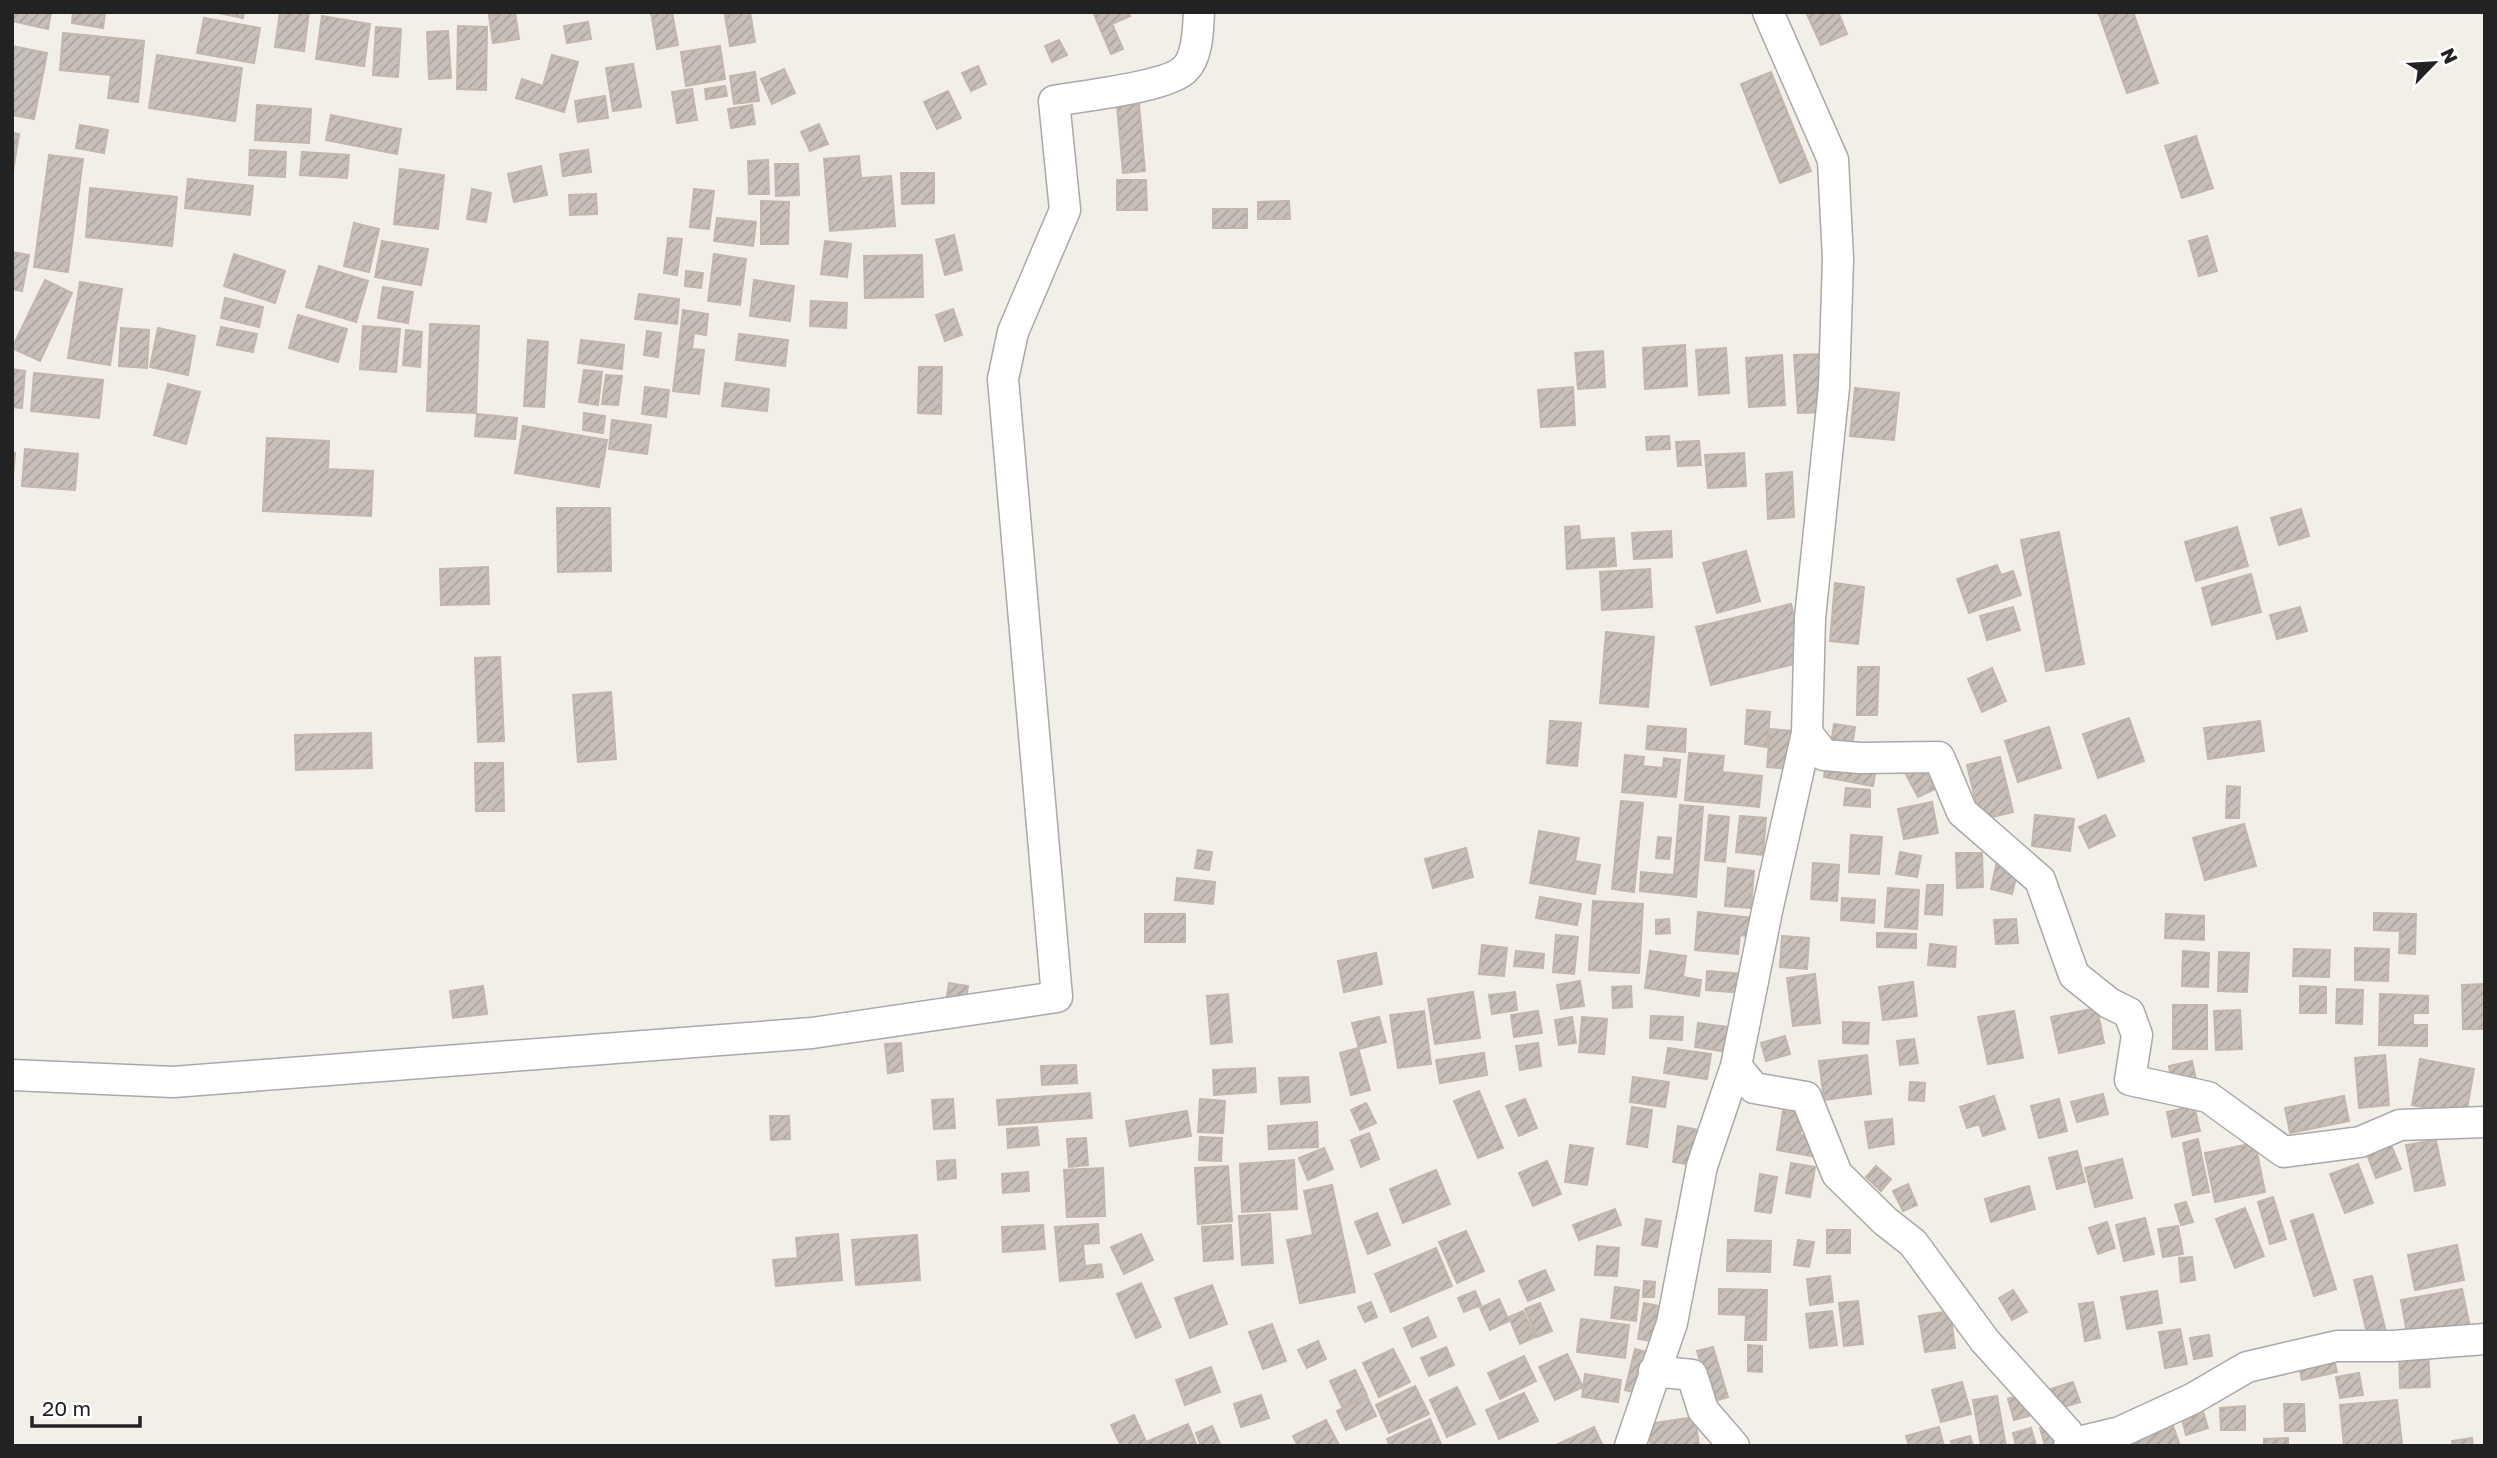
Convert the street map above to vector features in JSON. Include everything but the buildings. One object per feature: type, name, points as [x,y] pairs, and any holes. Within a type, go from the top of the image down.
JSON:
[{"type":"street","points":[[12,1075],[173,1082],[812,1033],[1057,997],[1003,379],[1013,331],[1066,210],[1054,101],[1160,82],[1185,69],[1197,44],[1199,12]]},
{"type":"street","points":[[1630,1446],[1672,1323],[1702,1166],[1736,1066],[1807,733],[1810,618],[1834,387],[1838,259],[1833,160],[1768,12]]},
{"type":"street","points":[[1807,733],[1824,755],[1860,758],[1939,757],[1962,812],[2040,880],[2074,975],[2109,1003],[2129,1013],[2137,1035],[2130,1080],[2208,1097],[2284,1152],[2360,1142],[2400,1125],[2485,1122]]},
{"type":"street","points":[[1736,1066],[1754,1088],[1806,1097],[1838,1174],[1885,1221],[1913,1243],[1985,1341],[2071,1444],[2120,1432],[2192,1399],[2247,1367],[2337,1346],[2393,1346],[2485,1339]]},
{"type":"street","points":[[1654,1371],[1692,1374],[1703,1410],[1734,1446]]}]
